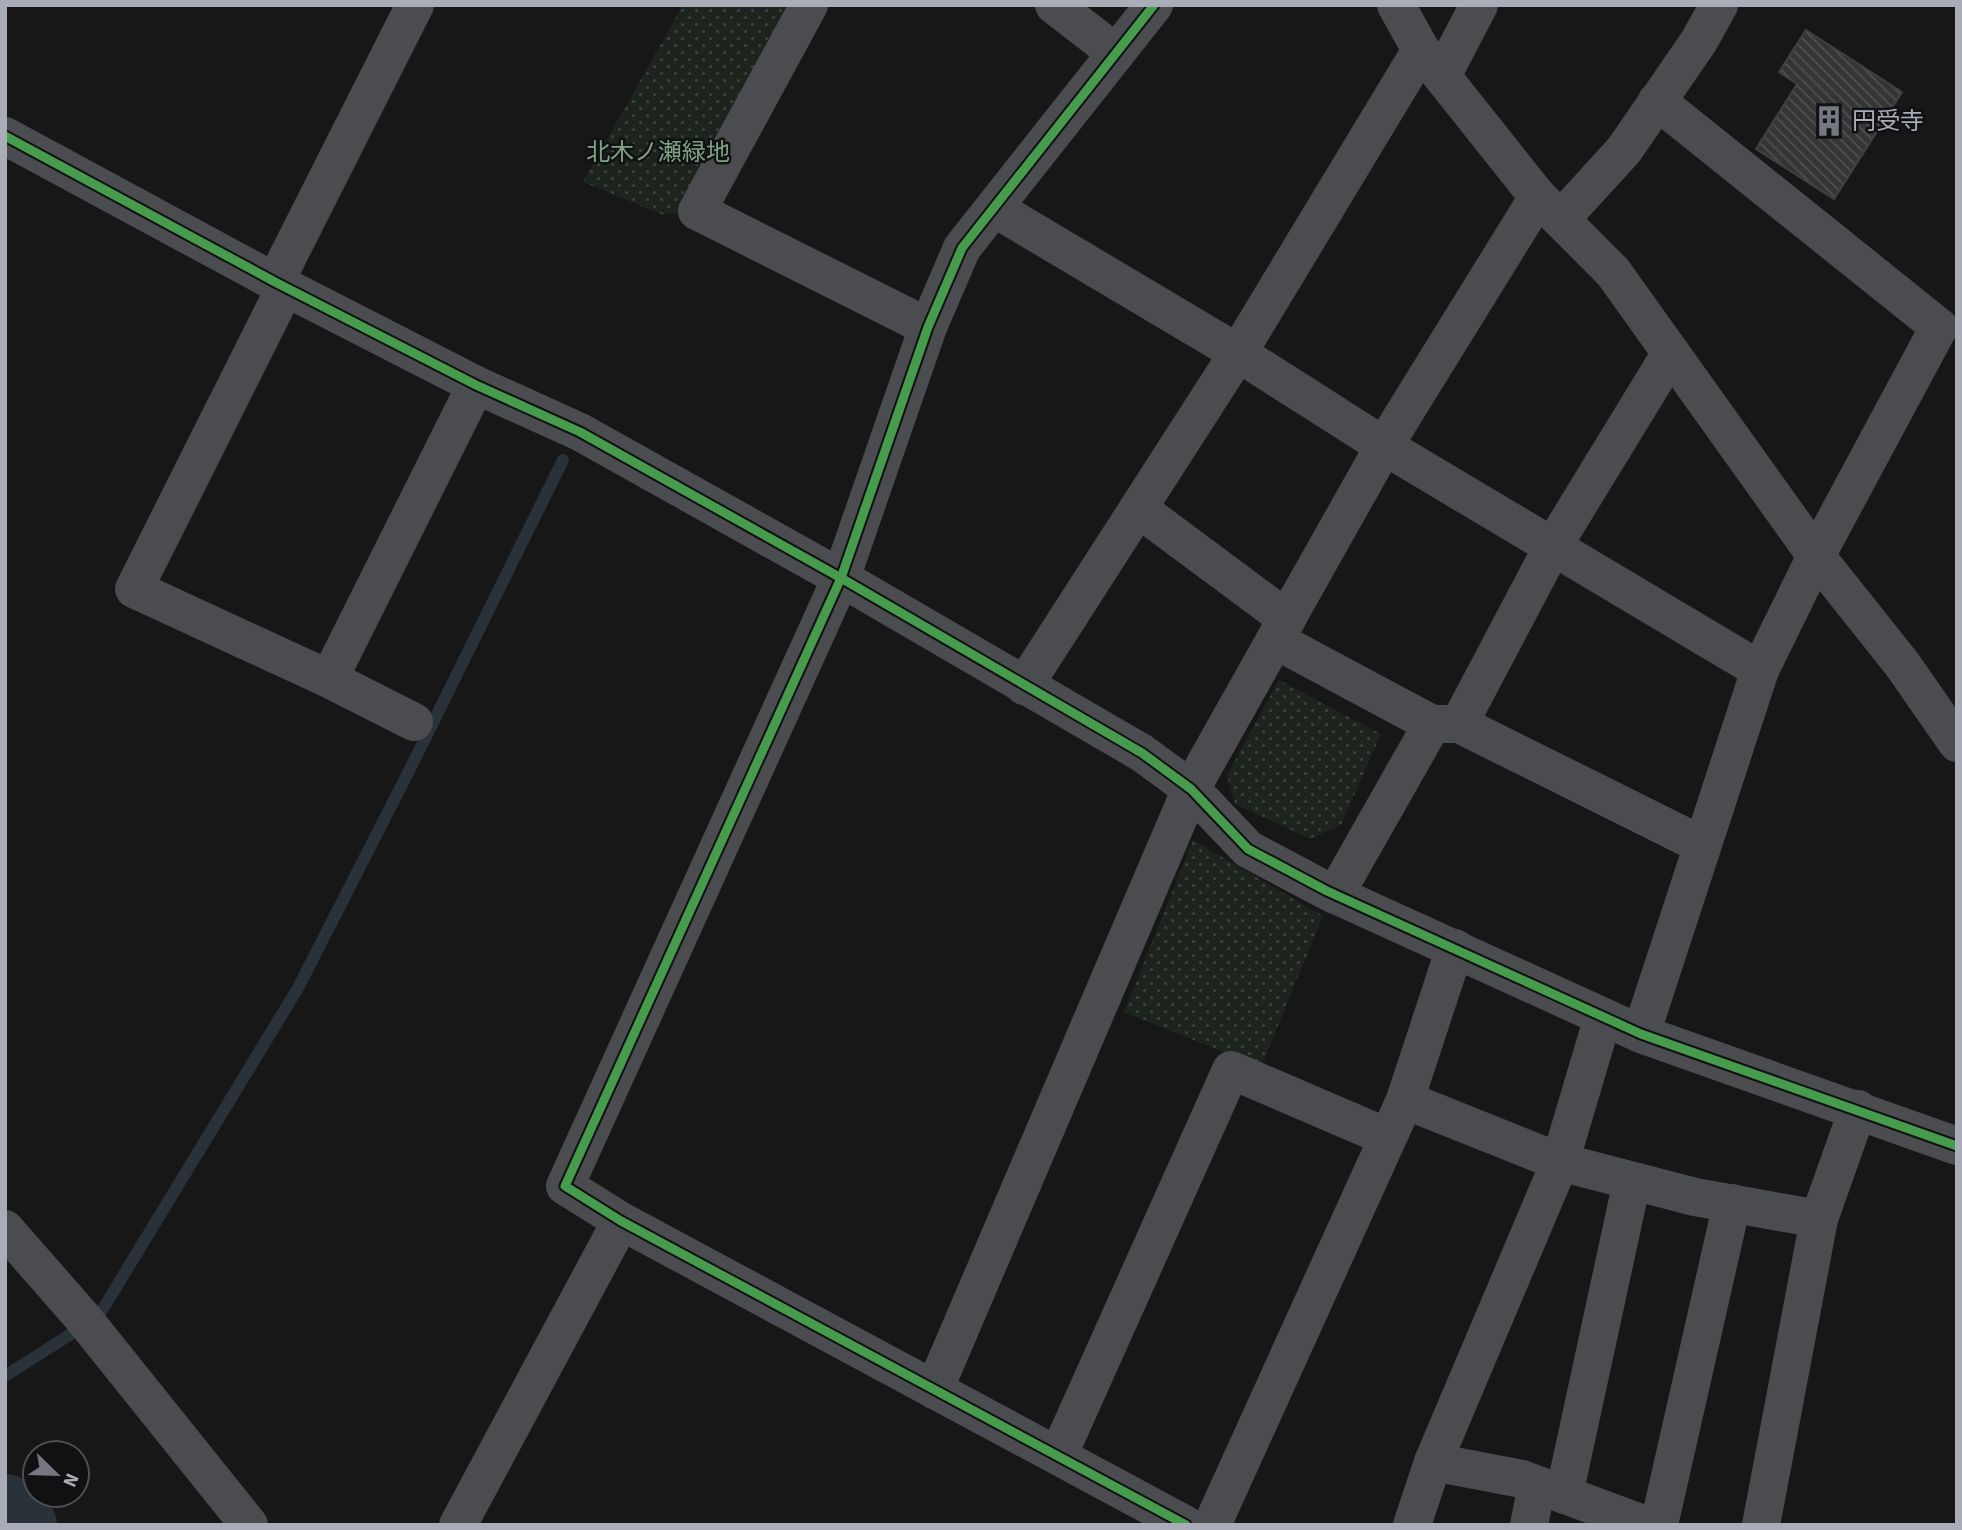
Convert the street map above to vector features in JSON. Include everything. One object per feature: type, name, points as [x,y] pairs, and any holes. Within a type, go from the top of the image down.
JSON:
[{"type":"street","points":[[414,722],[328,678],[134,589],[415,5]]},
{"type":"street","points":[[809,5],[697,211],[928,327]]},
{"type":"street","points":[[1054,5],[1116,53]]},
{"type":"street","points":[[1154,5],[962,248],[928,327],[841,578],[565,1186],[621,1221],[1186,1525]]},
{"type":"street","points":[[1396,5],[1432,62],[1550,208],[1613,272],[1816,556],[1902,664],[1957,743]]},
{"type":"street","points":[[1024,686],[1238,353],[1432,62],[1479,5]]},
{"type":"street","points":[[933,1390],[1191,789],[1384,446],[1550,208],[1623,149],[1699,41],[1719,5]]},
{"type":"street","points":[[1641,1034],[1760,670],[1816,556],[1948,332],[1657,101]]},
{"type":"street","points":[[5,136],[476,385],[580,432],[841,578],[1142,753],[1191,789],[1248,849],[1335,895],[1455,947],[1641,1034],[1957,1146]]},
{"type":"street","points":[[994,208],[1238,353],[1384,446],[1760,670]]},
{"type":"street","points":[[1335,895],[1445,724],[1671,352]]},
{"type":"street","points":[[328,678],[476,385]]},
{"type":"street","points":[[1139,509],[1281,630],[1445,724],[1702,845]]},
{"type":"street","points":[[1212,1525],[1405,1100],[1455,947]]},
{"type":"street","points":[[1412,1525],[1433,1462],[1560,1162],[1603,1017]]},
{"type":"street","points":[[1058,1456],[1231,1070],[1387,1138]]},
{"type":"street","points":[[1405,1100],[1560,1162],[1695,1197],[1819,1219]]},
{"type":"street","points":[[1761,1525],[1819,1219],[1857,1109]]},
{"type":"street","points":[[1529,1525],[1550,1490],[1632,1181]]},
{"type":"street","points":[[1659,1525],[1732,1203]]},
{"type":"street","points":[[458,1525],[621,1221]]},
{"type":"street","points":[[5,1229],[88,1324],[249,1525]]},
{"type":"street","points":[[1433,1462],[1522,1479],[1646,1525]]},
{"type":"green space","name":"北木ノ瀬緑地","points":[[683,5],[797,5],[684,211],[663,215],[583,182]]},
{"type":"green space","points":[[1279,680],[1381,734],[1341,825],[1310,839],[1235,804],[1227,775]]},
{"type":"green space","points":[[1193,840],[1323,916],[1261,1067],[1124,1012]]},
{"type":"building","name":"円受寺","points":[[1806,30],[1902,92],[1834,199],[1756,149],[1797,84],[1779,72]]},
{"type":"waterway","points":[[5,1376],[101,1312],[298,988],[563,460]]},
{"type":"waterway","points":[[5,1509],[22,1525]]},
{"type":"cycle path","points":[[1154,5],[962,248],[928,327],[841,578],[565,1186],[621,1221],[1186,1525]]},
{"type":"cycle path","points":[[5,136],[275,282],[476,385],[580,432],[841,578],[1142,753],[1191,789],[1248,849],[1327,891],[1641,1034],[1957,1146]]},
{"type":"place","name":"円受寺","points":[[1829,121]]}]
